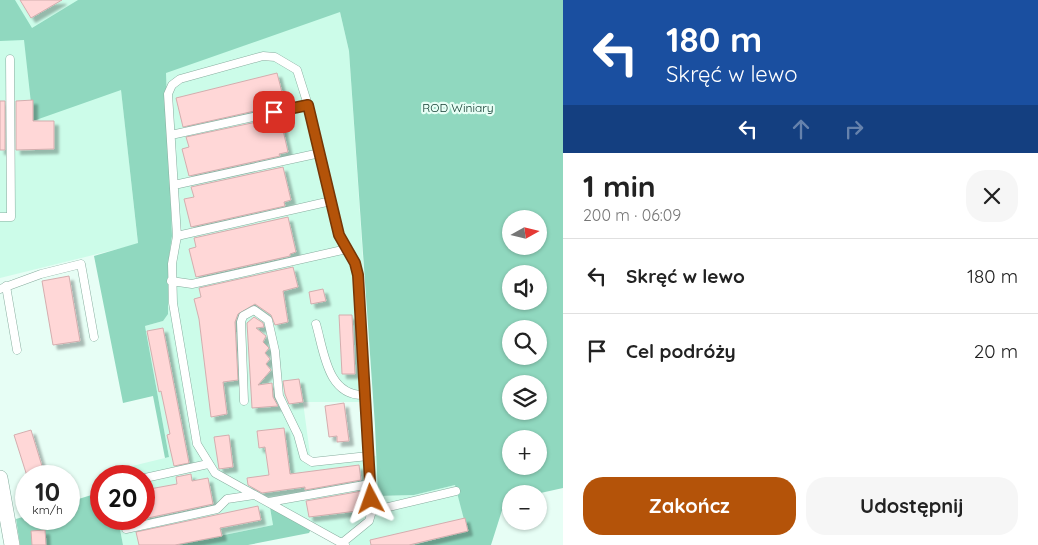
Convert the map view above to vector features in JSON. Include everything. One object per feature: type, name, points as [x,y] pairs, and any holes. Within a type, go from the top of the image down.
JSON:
[{"type":"street","points":[[0,478],[12,545]]},
{"type":"lane","points":[[263,56],[275,57],[296,70],[308,105],[339,235],[355,263],[358,275],[372,511],[369,521],[343,544],[215,473],[208,464],[197,444],[183,373],[171,281],[177,236],[168,94],[172,85],[180,79],[263,56]]},
{"type":"lane","points":[[0,217],[10,217],[10,59]]},
{"type":"lane","points":[[171,135],[308,105]]},
{"type":"lane","points":[[174,185],[320,153]]},
{"type":"lane","points":[[177,236],[331,201]]},
{"type":"lane","points":[[171,281],[192,284],[346,249]]},
{"type":"lane","points":[[17,350],[3,287],[41,274],[81,264],[94,337]]},
{"type":"lane","points":[[244,401],[241,322],[243,316],[254,310],[268,320],[275,351],[279,396],[298,435],[304,457],[312,462],[368,456]]},
{"type":"lane","points":[[316,324],[330,372],[336,385],[346,392],[364,394]]},
{"type":"lane","points":[[155,476],[208,464]]},
{"type":"lane","points":[[269,502],[370,484]]},
{"type":"lane","points":[[372,511],[456,491]]},
{"type":"lane","points":[[155,523],[217,509],[227,498],[254,495]]},
{"type":"shaded area","points":[[0,0],[360,0],[340,12],[349,51],[364,275],[352,277],[360,402],[303,402],[311,462],[376,456],[378,496],[414,495],[455,485],[468,531],[414,545],[345,545],[269,503],[273,525],[175,545],[123,545],[120,530],[155,530],[155,465],[136,465],[169,457],[145,326],[163,321],[172,235],[166,73],[121,89],[138,244],[0,278]]},
{"type":"green space","name":"ROD Winiary","points":[[0,0],[15,0],[32,28],[78,0],[563,0],[563,488],[547,492],[547,485],[502,485],[502,510],[491,545],[414,545],[467,531],[455,485],[414,495],[378,496],[375,426],[349,51],[340,12],[166,73],[172,236],[168,265],[168,314],[163,321],[145,326],[169,457],[165,458],[153,396],[123,403],[94,256],[138,243],[121,90],[33,121],[24,40],[0,41]]},
{"type":"green space","points":[[90,495],[90,530],[120,530],[123,545],[20,545],[18,530],[80,530],[80,499]]},
{"type":"green space","points":[[269,502],[312,527],[309,533],[248,545],[175,545],[273,525]]},
{"type":"building","points":[[20,0],[62,0],[31,18]]},
{"type":"building","points":[[277,73],[284,100],[276,102],[277,106],[183,127],[176,98]]},
{"type":"building","points":[[33,100],[33,121],[54,121],[54,149],[16,150],[16,101]]},
{"type":"building","points":[[0,101],[5,101],[5,150],[0,150]]},
{"type":"building","points":[[280,117],[288,152],[279,154],[280,156],[189,176],[182,149],[189,147],[186,137]]},
{"type":"building","points":[[283,167],[291,200],[284,202],[285,206],[191,227],[184,199],[194,197],[191,187]]},
{"type":"building","points":[[288,217],[296,252],[290,254],[290,256],[196,277],[189,249],[196,247],[194,238]]},
{"type":"building","points":[[293,267],[298,287],[283,291],[288,322],[275,325],[271,315],[255,304],[238,314],[235,322],[238,380],[223,382],[227,414],[211,417],[199,319],[194,299],[201,297],[199,288]]},
{"type":"building","points":[[69,276],[80,341],[53,345],[42,281]]},
{"type":"building","points":[[323,289],[326,301],[311,304],[309,292]]},
{"type":"building","points":[[339,315],[352,315],[355,374],[342,374]]},
{"type":"building","points":[[254,317],[263,323],[264,327],[256,328],[266,336],[263,342],[269,348],[265,353],[270,359],[266,364],[271,370],[258,385],[272,383],[273,397],[278,406],[252,408],[247,323]]},
{"type":"building","points":[[163,328],[189,463],[174,466],[167,435],[170,434],[161,391],[159,392],[147,331]]},
{"type":"building","points":[[299,379],[303,402],[289,404],[283,381]]},
{"type":"building","points":[[344,403],[349,441],[337,442],[337,436],[329,437],[325,406]]},
{"type":"building","points":[[284,428],[290,474],[359,465],[361,480],[305,490],[305,487],[262,493],[248,485],[247,478],[269,475],[265,447],[259,448],[257,431]]},
{"type":"building","points":[[31,430],[42,465],[24,465],[14,435]]},
{"type":"building","points":[[229,435],[233,467],[219,469],[214,437]]},
{"type":"building","points":[[191,474],[192,481],[208,478],[213,504],[155,517],[155,488],[177,484],[176,477]]},
{"type":"building","points":[[362,491],[365,510],[309,517],[306,501]]},
{"type":"building","points":[[258,506],[261,520],[220,528],[222,536],[175,545],[139,545],[136,532],[155,530],[155,528]]},
{"type":"building","points":[[465,518],[468,531],[409,545],[371,545],[370,540]]},
{"type":"building","points":[[45,530],[46,545],[32,545],[31,531]]},
{"type":"route","points":[[274,112],[308,105],[339,235],[355,263],[358,275],[371,499]]}]
